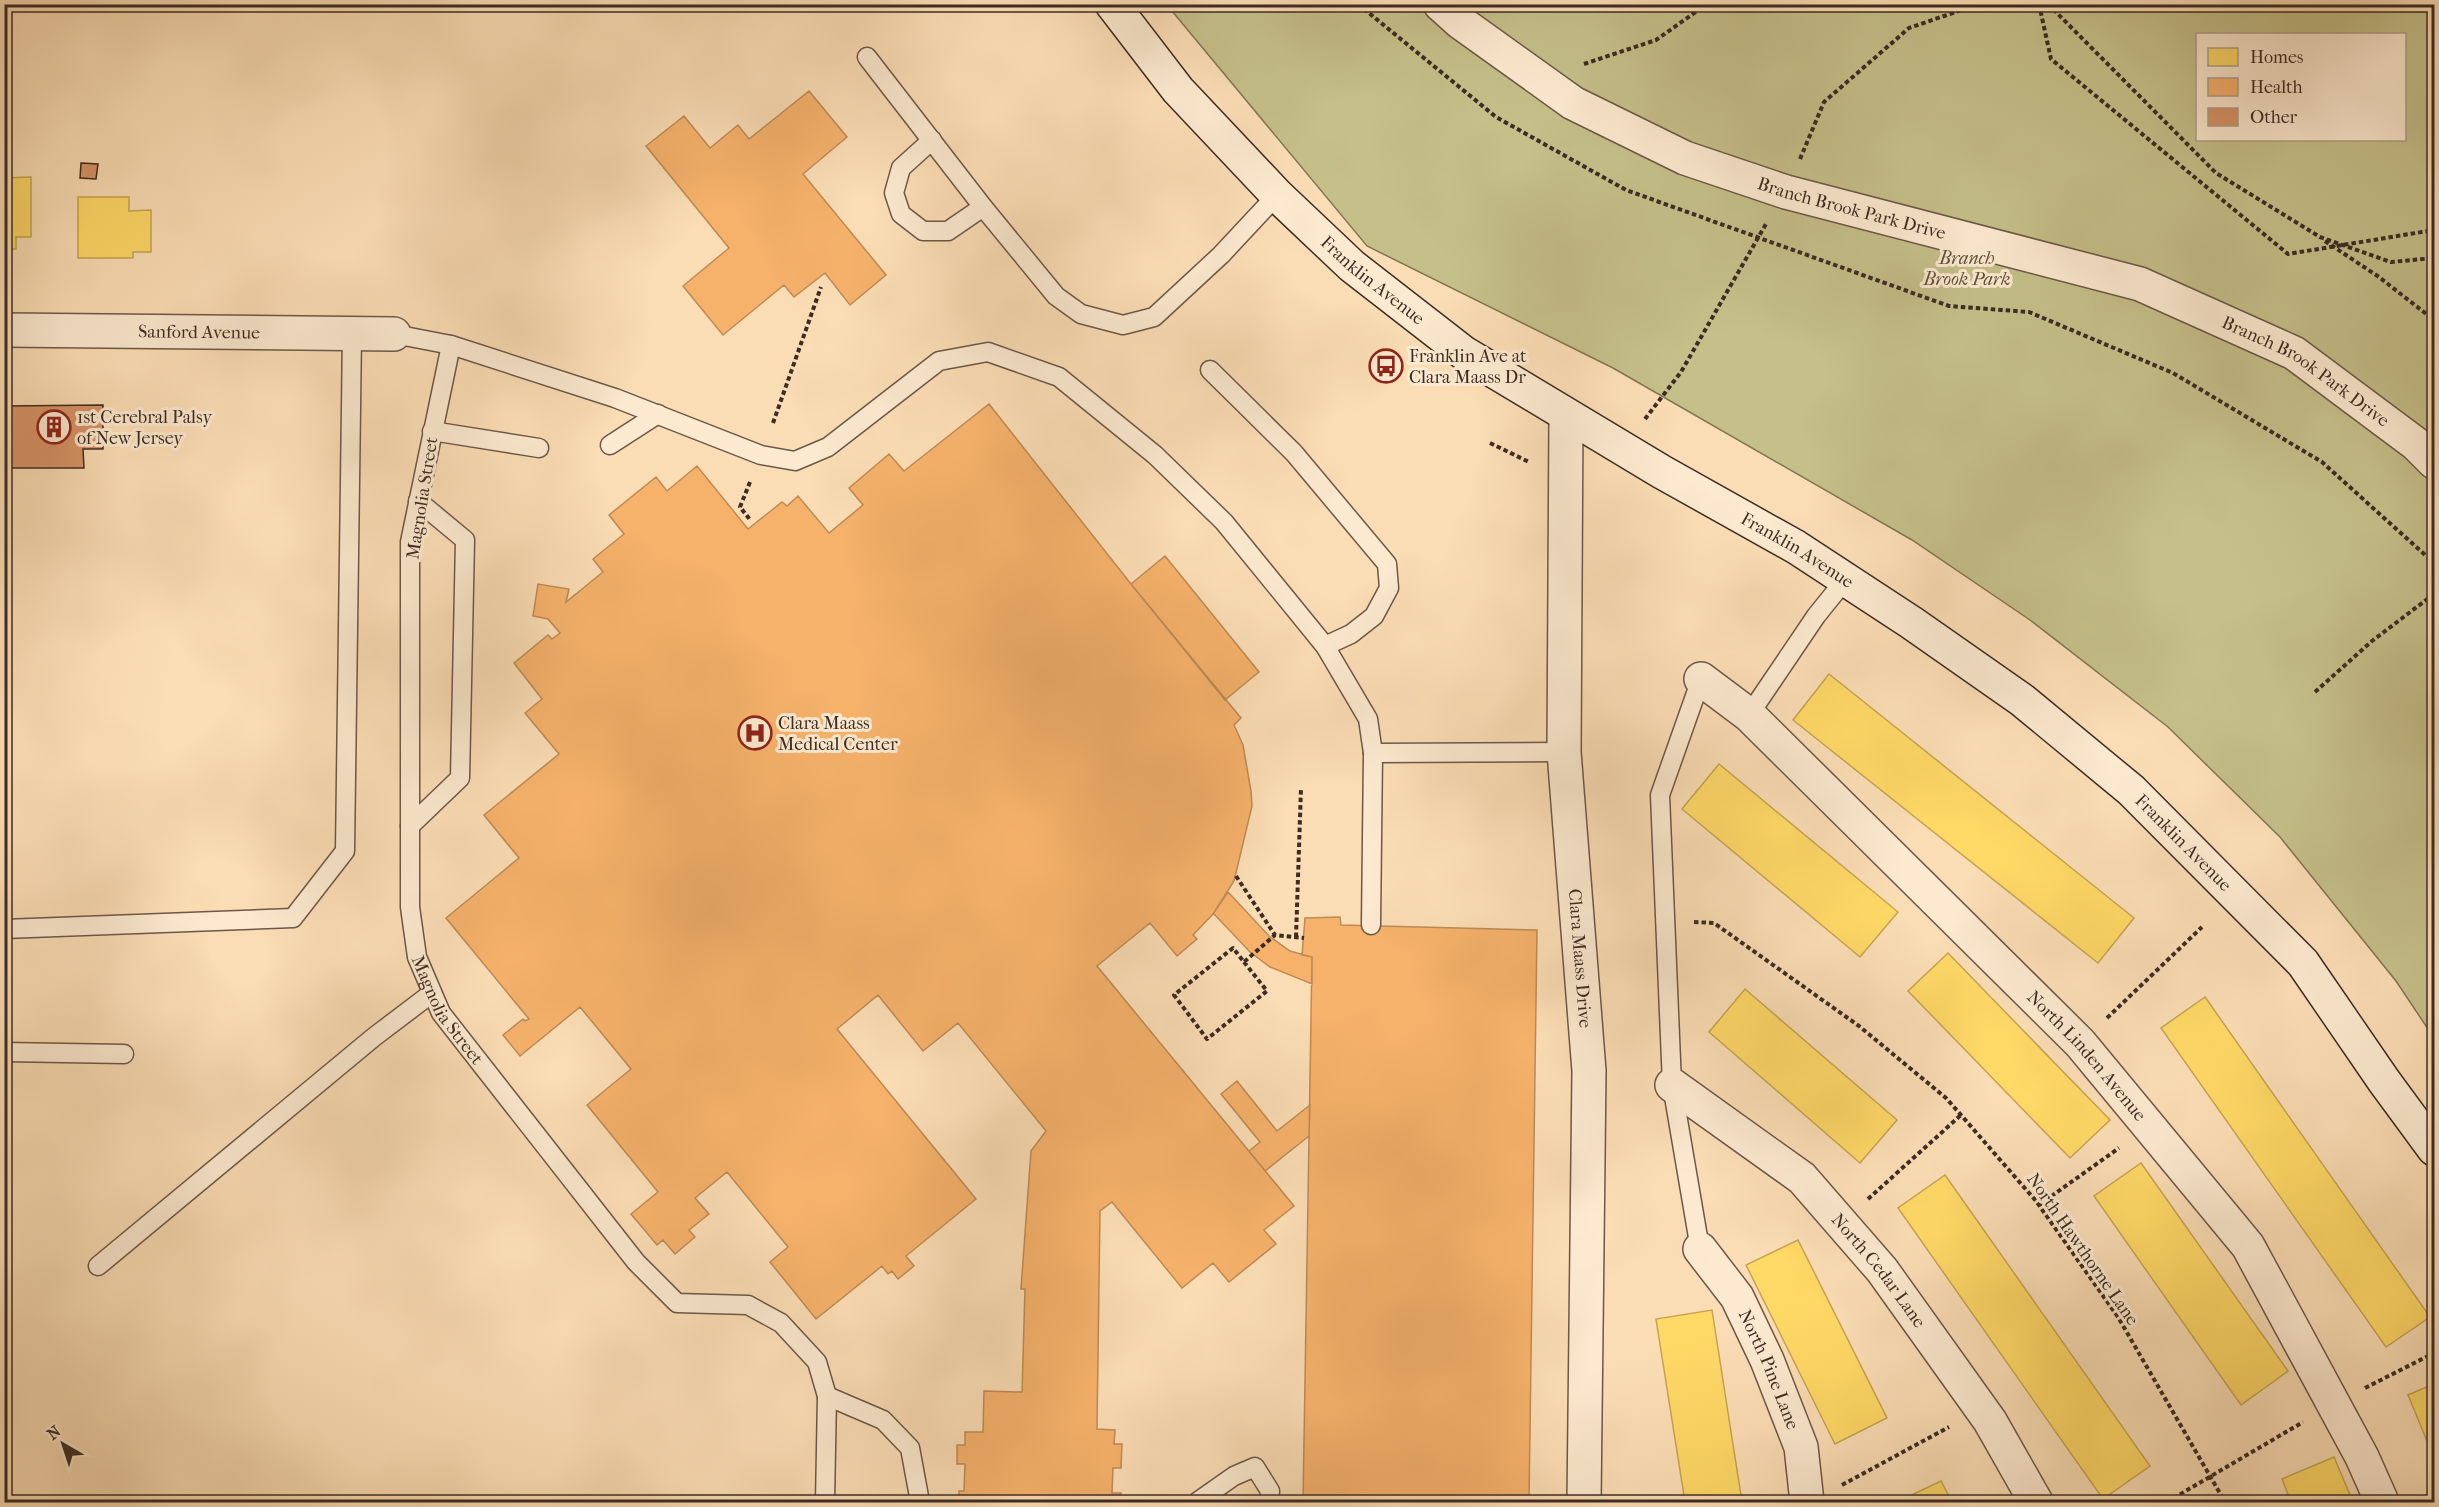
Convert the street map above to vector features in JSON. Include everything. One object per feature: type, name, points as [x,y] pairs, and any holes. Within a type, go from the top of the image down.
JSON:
[{"type":"street","name":"Franklin Avenue","points":[[1112,4],[1178,90],[1277,195],[1352,266],[1464,353],[1566,416],[1796,547],[1912,623],[2022,700],[2131,790],[2302,963],[2384,1082],[2434,1149]]},
{"type":"street","name":"Branch Brook Park Drive","points":[[1440,4],[1460,22],[1573,103],[1685,159],[1786,192],[2140,284],[2294,353],[2416,444],[2434,462]]},
{"type":"street","name":"Sanford Avenue","points":[[4,330],[394,334]]},
{"type":"street","name":"Clara Maass Drive","points":[[1566,416],[1564,752],[1588,1071],[1584,1503]]},
{"type":"street","name":"North Linden Avenue","points":[[1701,679],[1749,715],[2080,1043],[2150,1127],[2248,1246],[2362,1457],[2382,1503]]},
{"type":"street","name":"North Cedar Lane","points":[[1672,1085],[1802,1178],[1882,1270],[1982,1409],[2036,1503]]},
{"type":"street","name":"North Pine Lane","points":[[1700,1249],[1737,1297],[1767,1360],[1801,1447],[1807,1503]]},
{"type":"lane","points":[[867,57],[983,207],[1056,296],[1082,314],[1123,325],[1154,317],[1221,255],[1277,195]]},
{"type":"lane","points":[[932,140],[901,168],[894,193],[901,214],[923,231],[948,231],[983,207]]},
{"type":"lane","points":[[4,929],[293,918],[345,851],[352,333]]},
{"type":"lane","points":[[394,334],[451,345],[615,398],[761,455],[795,461],[828,447],[939,361],[988,352],[1059,377],[1155,455],[1224,522],[1325,646],[1368,719],[1373,753],[1371,925]]},
{"type":"lane","name":"Magnolia Street","points":[[451,345],[410,542],[410,907],[417,957],[441,1013],[644,1271],[677,1303],[748,1305],[781,1323],[817,1362],[827,1396],[825,1503]]},
{"type":"lane","points":[[1210,370],[1294,453],[1387,564],[1389,588],[1374,616],[1351,634],[1325,646]]},
{"type":"lane","points":[[610,445],[658,414]]},
{"type":"lane","points":[[432,431],[539,448]]},
{"type":"lane","points":[[410,826],[460,778],[461,754],[465,540],[418,501]]},
{"type":"lane","points":[[1749,715],[1816,616],[1845,580]]},
{"type":"lane","points":[[1700,1249],[1672,1085],[1660,795],[1701,679]]},
{"type":"lane","points":[[1373,753],[1564,752]]},
{"type":"lane","points":[[98,1266],[329,1074],[432,993]]},
{"type":"lane","points":[[4,1052],[124,1054]]},
{"type":"lane","points":[[827,1396],[883,1420],[910,1448],[920,1503]]},
{"type":"lane","points":[[1197,1503],[1233,1476],[1255,1467],[1270,1491],[1269,1503]]},
{"type":"path","points":[[1358,4],[1496,117],[1626,190],[1949,306],[2029,312],[2173,374],[2322,462],[2434,563]]},
{"type":"path","points":[[1538,80],[1656,40],[1707,4]]},
{"type":"path","points":[[1786,192],[1824,102],[1909,27],[1979,4]]},
{"type":"path","points":[[2039,4],[2051,59],[2288,254],[2434,230]]},
{"type":"path","points":[[2048,4],[2216,173],[2320,237],[2379,277],[2434,320]]},
{"type":"path","points":[[2320,237],[2391,262],[2434,258]]},
{"type":"path","points":[[1656,405],[1681,372],[1758,238]]},
{"type":"path","points":[[773,423],[821,287]]},
{"type":"path","points":[[751,479],[740,507],[751,521]]},
{"type":"path","points":[[2315,692],[2372,641],[2434,594]]},
{"type":"path","points":[[1296,937],[1301,788]]},
{"type":"path","points":[[1236,876],[1275,935]]},
{"type":"path","name":"North Hawthorne Lane","points":[[1665,920],[1714,923],[1859,1026],[1946,1098],[2039,1205],[2118,1317],[2225,1503]]},
{"type":"path","points":[[2080,1043],[2202,927]]},
{"type":"path","points":[[1244,962],[1275,935],[1304,938]]},
{"type":"path","points":[[1233,948],[1244,962],[1267,991],[1207,1039],[1174,995],[1233,948]]},
{"type":"path","points":[[1841,1223],[1961,1115]]},
{"type":"path","points":[[2039,1205],[2150,1127]]},
{"type":"path","points":[[2167,1503],[2333,1404],[2434,1353]]},
{"type":"path","points":[[1840,1486],[1982,1409]]},
{"type":"green space","name":"Branch Brook Park","points":[[1167,5],[2434,5],[2434,1038],[2396,981],[2280,837],[2168,727],[2030,620],[1912,540],[1613,368],[1367,246]]},
{"type":"building: Homes","points":[[31,177],[31,237],[16,237],[16,249],[4,249],[4,178]]},
{"type":"building: Homes","points":[[78,197],[129,197],[129,211],[151,210],[151,252],[133,252],[133,258],[78,258]]},
{"type":"building: Homes","points":[[1829,674],[2134,918],[2098,963],[1793,720]]},
{"type":"building: Homes","points":[[1719,764],[1898,912],[1860,957],[1682,809]]},
{"type":"building: Homes","points":[[1948,953],[2110,1120],[2070,1158],[1908,991]]},
{"type":"building: Homes","points":[[1745,989],[1897,1120],[1860,1163],[1709,1032]]},
{"type":"building: Homes","points":[[2205,997],[2430,1317],[2386,1347],[2161,1028]]},
{"type":"building: Homes","points":[[2141,1163],[2288,1371],[2241,1405],[2094,1196]]},
{"type":"building: Homes","points":[[1945,1175],[2150,1466],[2103,1499],[1898,1208]]},
{"type":"building: Homes","points":[[1798,1240],[1887,1418],[1835,1444],[1746,1265]]},
{"type":"building: Homes","points":[[1712,1310],[1742,1502],[1685,1502],[1656,1319]]},
{"type":"building: Homes","points":[[2434,1384],[2434,1458],[2408,1395]]},
{"type":"building: Homes","points":[[2334,1457],[2353,1502],[2291,1502],[2282,1479]]},
{"type":"building: Homes","points":[[1941,1481],[1952,1502],[1897,1502]]},
{"type":"building: Health","points":[[809,91],[847,137],[803,174],[886,275],[850,305],[825,273],[794,297],[784,285],[723,335],[683,286],[729,248],[646,146],[684,116],[710,148],[738,125],[749,139]]},
{"type":"building: Health","points":[[989,404],[1131,584],[1241,718],[1234,725],[1243,745],[1251,791],[1252,806],[1234,881],[1213,914],[1193,935],[1197,939],[1177,956],[1150,923],[1097,966],[1294,1206],[1264,1230],[1276,1244],[1229,1282],[1213,1263],[1182,1288],[1112,1202],[1100,1211],[1097,1429],[1115,1430],[1114,1444],[1122,1444],[1121,1468],[1113,1468],[1112,1493],[1121,1493],[1121,1502],[959,1502],[959,1491],[964,1491],[965,1464],[957,1464],[957,1445],[965,1445],[965,1432],[983,1432],[984,1391],[1022,1392],[1025,1289],[1021,1289],[1031,1151],[1046,1131],[958,1023],[923,1051],[878,995],[837,1029],[976,1199],[906,1256],[914,1266],[898,1279],[892,1271],[888,1274],[882,1266],[816,1319],[770,1262],[788,1247],[727,1172],[695,1198],[709,1214],[689,1230],[695,1237],[675,1254],[663,1240],[657,1245],[631,1214],[658,1192],[587,1105],[631,1069],[580,1007],[520,1056],[503,1035],[523,1019],[525,1021],[529,1019],[446,918],[519,858],[484,815],[559,754],[525,713],[542,699],[514,663],[548,635],[552,639],[560,633],[548,619],[533,616],[538,584],[569,589],[566,602],[603,572],[593,559],[624,534],[609,515],[656,477],[667,491],[697,466],[748,529],[782,502],[787,506],[798,496],[829,533],[863,505],[849,488],[889,454],[904,471]]},
{"type":"building: Health","points":[[1165,556],[1259,672],[1225,700],[1131,584]]},
{"type":"building: Health","points":[[1228,892],[1269,936],[1290,951],[1312,957],[1312,984],[1270,967],[1250,952],[1213,914]]},
{"type":"building: Health","points":[[1340,917],[1341,925],[1537,930],[1529,1502],[1303,1502],[1312,957],[1302,955],[1305,918]]},
{"type":"building: Health","points":[[1237,1081],[1277,1131],[1310,1105],[1309,1136],[1265,1171],[1249,1151],[1260,1142],[1221,1094]]},
{"type":"building: Other","points":[[81,163],[98,164],[96,179],[80,178]]},
{"type":"building: Other","name":"1st Cerebral Palsy of New Jersey","points":[[103,405],[103,449],[83,449],[84,468],[4,468],[4,406]]},
{"type":"place","name":"Franklin Ave at Clara Maass Dr","points":[[1386,366]]},
{"type":"place","name":"1st Cerebral Palsy of New Jersey","points":[[54,427]]},
{"type":"place","name":"Clara Maass Medical Center","points":[[755,733]]}]
